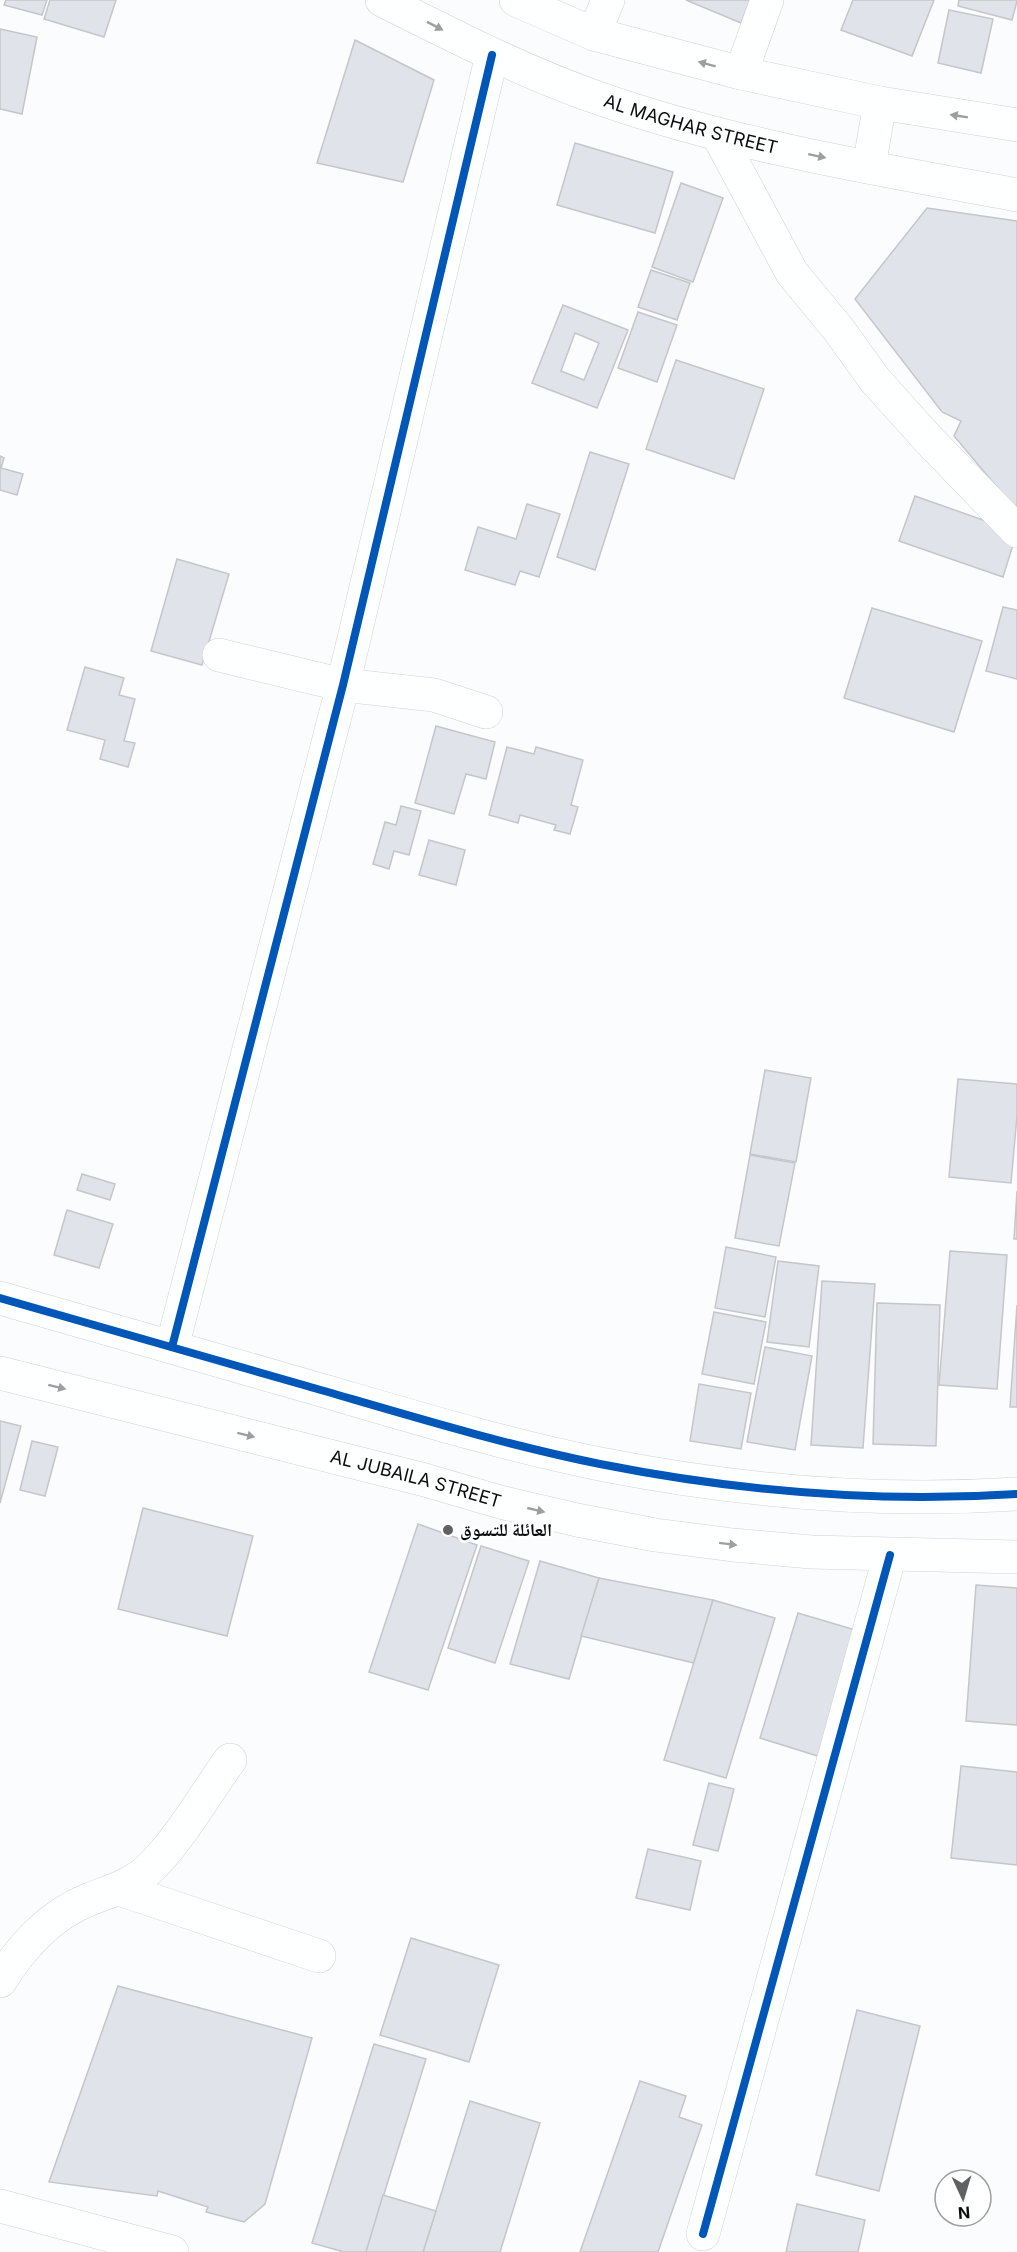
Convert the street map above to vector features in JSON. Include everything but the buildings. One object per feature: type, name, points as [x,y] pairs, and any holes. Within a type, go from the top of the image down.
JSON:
[{"type":"street","name":"AL MAGHAR STREET","points":[[382,0],[492,55],[600,99],[718,135],[1017,195]]},
{"type":"street","points":[[516,0],[594,34],[741,73],[880,103],[1017,125]]},
{"type":"street","points":[[594,34],[608,0]]},
{"type":"street","points":[[741,73],[766,0]]},
{"type":"street","points":[[172,1347],[342,685],[492,55]]},
{"type":"street","points":[[869,167],[880,103]]},
{"type":"street","points":[[718,135],[792,273],[839,330],[875,380],[928,439],[1017,531]]},
{"type":"street","points":[[219,655],[342,685],[434,695],[486,712]]},
{"type":"street","points":[[0,1298],[440,1425],[601,1464],[682,1478],[765,1488],[847,1494],[930,1496],[1017,1494]]},
{"type":"street","name":"AL JUBAILA STREET","points":[[0,1373],[577,1520],[655,1535],[811,1552],[1017,1557]]},
{"type":"street","points":[[703,2234],[890,1555]]},
{"type":"street","points":[[0,1981],[21,1949],[41,1929],[72,1908],[119,1889],[147,1871],[159,1858],[230,1760]]},
{"type":"street","points":[[119,1889],[319,1956]]},
{"type":"street","points":[[0,2206],[172,2252]]},
{"type":"cycle path","points":[[172,1347],[343,685],[492,55]]},
{"type":"cycle path","points":[[0,1298],[453,1428],[600,1464],[755,1488],[860,1496],[1017,1494]]},
{"type":"cycle path","points":[[703,2234],[890,1555]]},
{"type":"place","name":"العائلة للتسوق","points":[[448,1530]]}]
